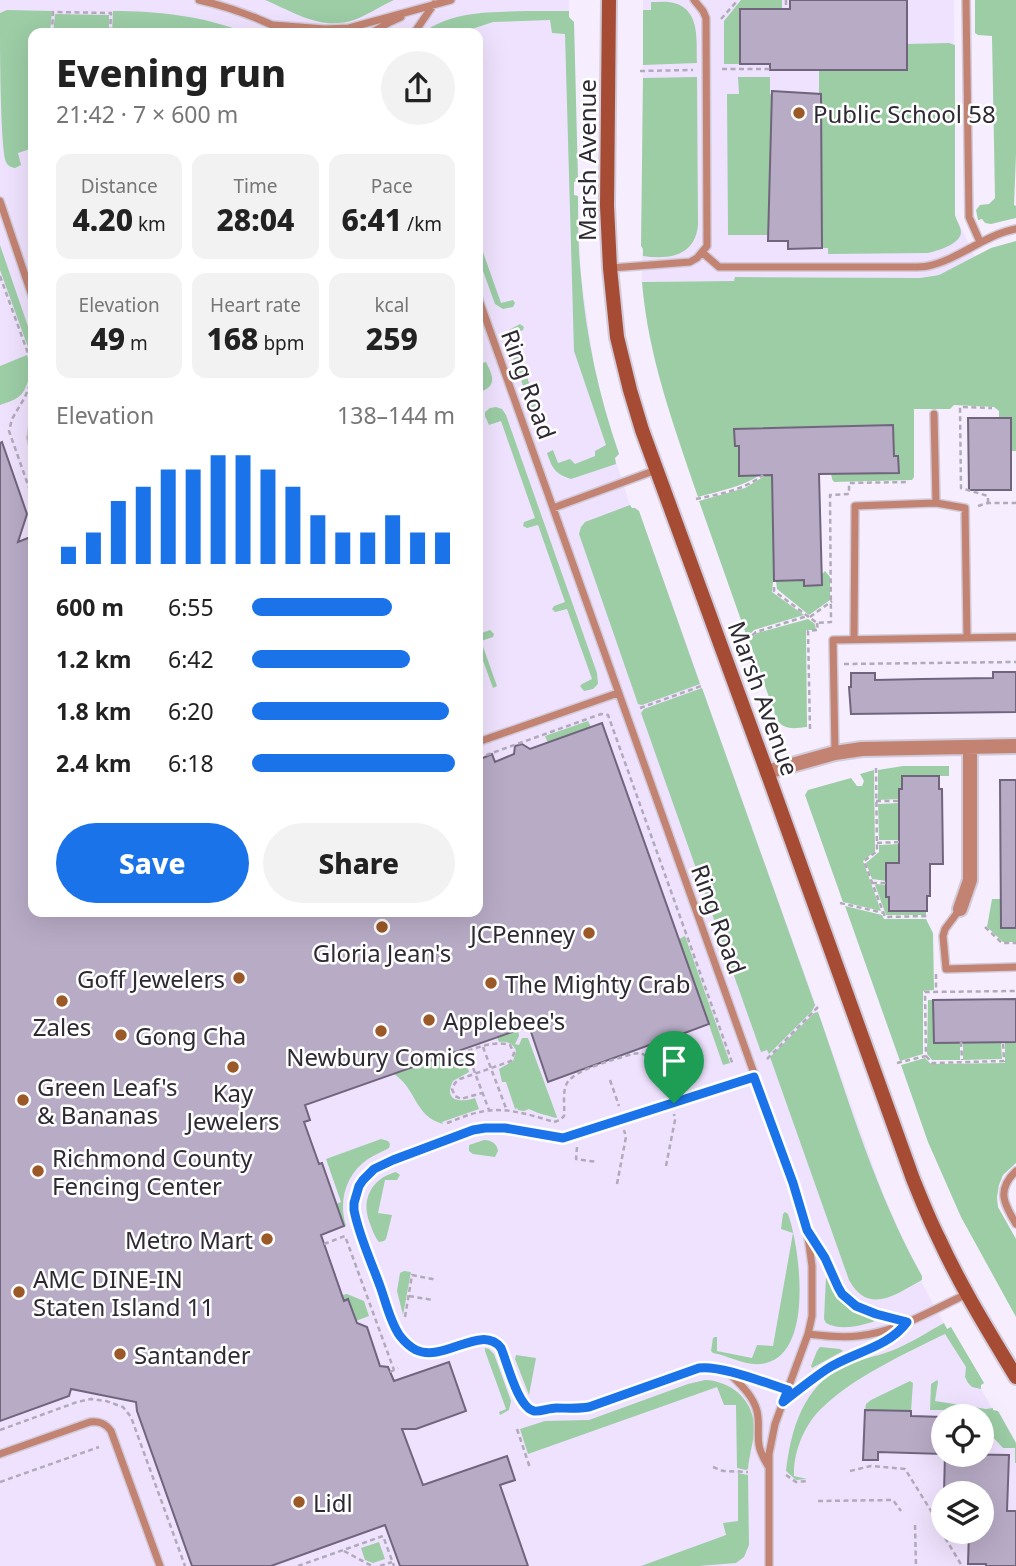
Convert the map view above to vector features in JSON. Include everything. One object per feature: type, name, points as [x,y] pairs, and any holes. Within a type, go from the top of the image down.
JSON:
[{"type":"street","name":"Marsh Avenue","points":[[610,0],[607,206],[610,268],[617,337],[630,390],[913,1179],[938,1239],[1016,1377]]},
{"type":"street","points":[[767,772],[835,753],[862,749],[1016,746]]},
{"type":"street","points":[[960,909],[970,880],[970,747]]},
{"type":"lane","points":[[199,0],[226,7],[279,28]]},
{"type":"lane","points":[[349,28],[450,0]]},
{"type":"lane","points":[[610,268],[690,262],[703,253],[707,246],[706,18],[694,0]]},
{"type":"lane","points":[[966,0],[968,217],[980,242]]},
{"type":"lane","points":[[380,28],[435,4]]},
{"type":"lane","points":[[418,28],[435,4]]},
{"type":"lane","points":[[273,25],[312,28]]},
{"type":"lane","points":[[0,201],[28,284]]},
{"type":"lane","points":[[703,253],[719,267],[929,266],[951,258],[995,234],[1016,229]]},
{"type":"lane","name":"Ring Road","points":[[483,311],[793,1183],[807,1230],[812,1266],[812,1316],[772,1439],[768,1466],[769,1566]]},
{"type":"lane","points":[[934,414],[936,503]]},
{"type":"lane","points":[[553,508],[657,469]]},
{"type":"lane","points":[[854,639],[855,506],[936,503],[965,508],[967,638]]},
{"type":"lane","points":[[835,753],[833,640],[1016,637]]},
{"type":"lane","points":[[483,740],[618,693]]},
{"type":"lane","points":[[960,909],[943,936],[946,969],[1016,968]]},
{"type":"lane","points":[[754,1077],[563,1138],[505,1128],[473,1130],[374,1169],[356,1191],[355,1217],[391,1318],[405,1342],[417,1350],[431,1353],[478,1340],[491,1339],[497,1342],[520,1398],[531,1410],[589,1407],[699,1368],[714,1368],[788,1390]]},
{"type":"lane","points":[[1016,1171],[1006,1185],[1003,1198],[1016,1224]]},
{"type":"lane","points":[[807,1230],[825,1258],[838,1287],[850,1301],[863,1309],[907,1322]]},
{"type":"lane","points":[[808,1334],[829,1337],[873,1334],[907,1322],[967,1294]]},
{"type":"lane","points":[[783,1402],[827,1369],[884,1343],[907,1322]]},
{"type":"lane","points":[[727,1372],[752,1398],[757,1409],[760,1430],[758,1443],[768,1466]]},
{"type":"lane","points":[[0,1454],[90,1422],[105,1424],[111,1431],[160,1566]]},
{"type":"path","points":[[721,19],[738,0]]},
{"type":"path","points":[[786,0],[786,6]]},
{"type":"path","points":[[52,28],[53,12],[111,13],[110,28]]},
{"type":"path","points":[[722,69],[772,69]]},
{"type":"path","points":[[640,71],[696,70]]},
{"type":"path","points":[[0,276],[28,353]]},
{"type":"path","points":[[988,503],[988,496],[961,488],[960,407],[992,408]]},
{"type":"path","points":[[696,499],[747,485],[763,475]]},
{"type":"path","points":[[965,508],[988,503],[1016,503]]},
{"type":"path","points":[[746,641],[756,632],[809,617],[832,601],[831,622],[817,623],[809,617],[774,591],[774,587]]},
{"type":"path","points":[[810,729],[808,631],[818,630],[817,623]]},
{"type":"path","points":[[844,664],[1016,662]]},
{"type":"path","points":[[640,708],[704,685]]},
{"type":"path","points":[[483,756],[601,714],[608,715],[733,1065]]},
{"type":"path","points":[[876,768],[877,851],[864,861],[885,917],[928,916]]},
{"type":"path","points":[[876,801],[899,801]]},
{"type":"path","points":[[877,843],[899,842]]},
{"type":"path","points":[[872,883],[886,883]]},
{"type":"path","points":[[840,903],[884,913]]},
{"type":"path","points":[[985,927],[1002,943],[1016,943]]},
{"type":"path","points":[[1003,1042],[1004,1061],[932,1063],[926,1056],[925,992],[1016,991]]},
{"type":"path","points":[[767,1059],[818,1007]]},
{"type":"path","points":[[961,1042],[962,1062]]},
{"type":"path","points":[[444,1060],[477,1046],[510,1045],[514,1056],[510,1061],[457,1081],[453,1087],[453,1094],[463,1099],[482,1093]]},
{"type":"path","points":[[483,1046],[507,1111]]},
{"type":"path","points":[[467,1052],[489,1110]]},
{"type":"path","points":[[447,1123],[489,1110],[558,1121],[564,1114],[566,1085],[572,1077],[641,1053],[674,1083],[676,1120],[666,1166]]},
{"type":"path","points":[[897,1063],[926,1056]]},
{"type":"path","points":[[674,1083],[684,1082]]},
{"type":"path","points":[[578,1149],[576,1159],[597,1162]]},
{"type":"path","points":[[324,1244],[345,1236],[394,1370]]},
{"type":"path","points":[[405,1317],[412,1275],[437,1280]]},
{"type":"path","points":[[408,1296],[433,1300]]},
{"type":"path","points":[[93,1399],[94,1393]]},
{"type":"path","points":[[517,1429],[530,1468]]},
{"type":"path","points":[[0,1482],[99,1447]]},
{"type":"path","points":[[850,1471],[871,1466],[905,1469],[962,1566]]},
{"type":"path","points":[[713,1467],[723,1471],[748,1472]]},
{"type":"path","points":[[786,1475],[796,1482],[808,1481]]},
{"type":"path","points":[[818,1501],[893,1500],[901,1511]]},
{"type":"path","points":[[915,1525],[916,1566]]},
{"type":"path","points":[[298,1566],[383,1536],[393,1564],[380,1566]]},
{"type":"path","points":[[343,1550],[372,1566]]},
{"type":"shaded area","points":[[0,0],[569,0],[569,17],[574,22],[578,181],[574,182],[574,195],[578,196],[581,275],[594,364],[619,454],[615,458],[631,508],[639,511],[883,1193],[922,1276],[921,1281],[947,1329],[951,1327],[984,1383],[981,1389],[990,1404],[931,1404],[931,1467],[994,1467],[994,1410],[999,1412],[1016,1443],[1016,1566],[0,1566]]},
{"type":"shaded area","name":"Public School 58","points":[[643,0],[954,0],[955,215],[975,257],[939,275],[920,278],[736,277],[735,281],[642,282]]},
{"type":"green space","points":[[265,0],[394,0],[354,20],[330,23],[308,19]]},
{"type":"green space","points":[[741,0],[782,0],[782,9],[740,10],[740,64],[724,64],[724,21]]},
{"type":"green space","points":[[975,0],[1016,0],[1016,218],[991,224],[982,219],[978,220],[976,210],[995,198],[992,36],[975,33]]},
{"type":"green space","points":[[651,2],[674,3],[689,12],[695,28],[697,63],[643,65],[643,10],[651,10]]},
{"type":"green space","points":[[7,10],[52,11],[50,28],[28,28],[28,150],[18,153],[21,165],[15,168],[6,162],[4,152],[0,13]]},
{"type":"green space","points":[[113,11],[181,16],[232,28],[112,28]]},
{"type":"green space","points":[[569,11],[569,17],[574,22],[578,181],[574,182],[574,195],[578,196],[583,299],[594,366],[619,454],[615,458],[616,464],[571,479],[555,470],[547,453],[553,450],[558,463],[570,459],[575,464],[595,456],[595,451],[606,445],[574,351],[565,34],[552,33],[550,20],[493,22],[475,28],[431,28],[446,20],[486,13]]},
{"type":"green space","points":[[55,14],[109,15],[109,28],[54,28]]},
{"type":"green space","points":[[907,44],[955,45],[955,215],[961,230],[960,236],[948,246],[928,253],[828,254],[828,248],[822,248],[819,70],[907,69]]},
{"type":"green space","points":[[697,77],[696,235],[692,243],[679,254],[643,256],[643,78]]},
{"type":"green space","points":[[738,77],[770,77],[772,95],[768,235],[728,235],[727,94],[739,94]]},
{"type":"green space","points":[[1016,241],[1016,451],[1005,451],[1011,418],[999,418],[999,411],[994,407],[954,405],[950,409],[914,409],[912,480],[834,482],[831,474],[899,472],[898,456],[894,456],[893,426],[735,429],[735,446],[739,446],[739,475],[760,475],[738,486],[698,497],[656,364],[642,282],[734,281],[735,277],[920,278],[939,275],[991,248]]},
{"type":"green space","points":[[0,245],[28,326],[28,347],[0,270]]},
{"type":"green space","points":[[483,252],[501,303],[513,300],[515,303],[513,307],[503,309],[495,304],[483,271]]},
{"type":"green space","points":[[520,324],[524,327],[523,330],[512,335],[543,422],[537,424],[506,339],[509,330]]},
{"type":"green space","points":[[27,355],[28,380],[24,390],[14,400],[0,405],[0,366]]},
{"type":"green space","points":[[486,362],[492,381],[483,390],[483,377],[483,363]]},
{"type":"green space","points":[[496,407],[502,409],[506,415],[597,673],[598,684],[593,689],[584,691],[580,686],[592,679],[567,609],[555,612],[552,609],[565,602],[538,525],[527,528],[523,526],[524,522],[535,518],[501,421],[489,425],[485,416],[485,412]]},
{"type":"green space","points":[[766,475],[772,475],[772,592],[804,615],[754,630],[747,637],[699,501],[745,488]]},
{"type":"green space","points":[[630,505],[639,511],[700,684],[642,705],[638,704],[579,534],[585,522]]},
{"type":"green space","points":[[825,571],[830,577],[830,600],[809,615],[777,589],[776,581],[804,580],[804,586],[821,585],[821,575]]},
{"type":"green space","points":[[808,619],[815,624],[816,630],[806,630],[807,727],[791,728],[777,720],[749,640],[757,633]]},
{"type":"green space","points":[[490,630],[494,634],[493,637],[483,640],[483,633]]},
{"type":"green space","points":[[483,647],[497,686],[493,688],[483,661]]},
{"type":"green space","points":[[702,688],[815,1005],[769,1054],[767,1050],[761,1052],[641,713],[644,709]]},
{"type":"green space","points":[[588,721],[591,727],[548,743],[545,736]]},
{"type":"green space","points":[[903,766],[949,766],[949,776],[902,776],[899,799],[878,800],[878,770]]},
{"type":"green space","points":[[874,770],[875,851],[863,861],[881,911],[843,902],[805,795],[808,790],[851,778],[857,786],[862,786],[864,781],[860,774]]},
{"type":"green space","points":[[899,803],[899,840],[879,840],[878,804]]},
{"type":"green space","points":[[899,844],[899,863],[886,863],[886,881],[872,879],[866,863],[879,852],[879,845]]},
{"type":"green space","points":[[875,885],[886,885],[887,897],[926,911],[926,915],[886,915]]},
{"type":"green space","points":[[992,899],[1001,899],[1016,928],[1016,942],[1003,942],[987,927]]},
{"type":"green space","points":[[845,906],[882,915],[884,919],[926,919],[933,933],[934,990],[923,991],[923,1054],[900,1061]]},
{"type":"green space","points":[[685,936],[730,1063],[723,1065],[679,939]]},
{"type":"green space","points":[[928,1000],[933,1000],[934,1042],[960,1042],[960,1060],[932,1060],[927,1054]]},
{"type":"green space","points":[[818,1012],[877,1180],[922,1276],[922,1280],[883,1299],[865,1297],[849,1280],[770,1057]]},
{"type":"green space","points":[[518,1030],[519,1036],[515,1044],[519,1045],[522,1038],[528,1038],[556,1118],[529,1109],[515,1109],[506,1082],[502,1082],[499,1069],[513,1061],[516,1051],[509,1043],[499,1042],[497,1037]]},
{"type":"green space","points":[[963,1042],[1001,1042],[1002,1059],[963,1060]]},
{"type":"green space","points":[[1005,1042],[1016,1042],[1016,1163],[1003,1175],[997,1197],[998,1207],[1016,1239],[1016,1317],[961,1217],[928,1142],[901,1065],[925,1058],[931,1064],[1005,1063]]},
{"type":"green space","points":[[677,1055],[685,1078],[673,1078],[658,1061]]},
{"type":"green space","points":[[441,1058],[444,1066],[463,1059],[466,1061],[469,1072],[453,1081],[450,1093],[459,1100],[475,1098],[479,1109],[442,1122],[443,1124],[426,1115],[402,1080],[394,1074]]},
{"type":"green space","points":[[381,1139],[388,1141],[389,1148],[360,1165],[349,1180],[343,1207],[344,1226],[336,1204],[341,1202],[326,1159]]},
{"type":"green space","points":[[484,1140],[497,1146],[495,1157],[469,1151],[469,1145]]},
{"type":"green space","points":[[396,1172],[400,1175],[397,1180],[385,1180],[378,1213],[392,1215],[386,1239],[379,1242],[367,1213],[368,1197],[375,1184]]},
{"type":"green space","points":[[785,1212],[788,1214],[793,1233],[781,1229]]},
{"type":"green space","points":[[793,1234],[800,1297],[791,1339],[781,1355],[766,1363],[746,1363],[713,1353],[713,1338],[717,1337],[717,1351],[752,1358],[757,1345],[773,1346]]},
{"type":"green space","points":[[411,1272],[403,1315],[397,1291],[400,1273]]},
{"type":"green space","points":[[829,1275],[850,1308],[874,1317],[875,1321],[844,1327],[826,1323],[826,1277]]},
{"type":"green space","points":[[347,1294],[364,1301],[369,1316],[356,1321],[349,1300],[344,1301],[342,1295]]},
{"type":"green space","points":[[944,1323],[947,1329],[951,1327],[984,1383],[981,1389],[968,1383],[965,1377],[966,1367],[945,1334],[881,1366],[823,1407],[811,1421],[798,1448],[794,1476],[807,1479],[796,1480],[786,1471],[791,1440],[801,1410],[818,1385],[844,1367],[898,1348]]},
{"type":"green space","points":[[820,1347],[840,1349],[843,1351],[812,1368]]},
{"type":"green space","points":[[485,1348],[494,1354],[511,1401],[509,1410],[500,1415],[499,1412],[506,1409]]},
{"type":"green space","points":[[516,1355],[536,1358],[529,1395],[515,1359]]},
{"type":"green space","points":[[705,1380],[731,1388],[749,1407],[754,1430],[746,1470],[737,1468],[736,1405],[724,1405],[717,1387],[528,1454],[520,1429],[545,1421],[589,1420]]},
{"type":"green space","points":[[937,1380],[938,1382],[935,1401],[954,1404],[931,1404],[930,1410],[931,1384]]},
{"type":"green space","points":[[910,1381],[913,1383],[911,1411],[865,1410],[866,1404],[871,1400]]},
{"type":"green space","points":[[994,1410],[998,1411],[1016,1443],[1016,1463],[1015,1448],[1003,1448],[994,1438]]},
{"type":"green space","points":[[738,1473],[748,1475],[749,1545],[744,1557],[736,1563],[641,1566],[726,1535],[723,1523],[738,1521]]},
{"type":"green space","points":[[379,1542],[385,1559],[373,1563],[365,1560],[361,1548]]},
{"type":"building","points":[[790,0],[907,0],[907,70],[770,70],[770,64],[740,64],[740,9],[790,9]]},
{"type":"building","points":[[772,91],[821,94],[822,248],[788,249],[788,241],[768,241]]},
{"type":"building","points":[[968,418],[1011,418],[1011,490],[969,490]]},
{"type":"building","points":[[893,425],[894,456],[898,456],[899,473],[819,474],[822,585],[804,586],[804,580],[774,581],[772,475],[739,476],[739,446],[735,446],[734,429]]},
{"type":"building","points":[[2,442],[27,514],[18,542],[28,538],[28,917],[483,917],[483,758],[492,754],[495,762],[514,754],[515,746],[522,744],[530,749],[602,723],[709,1024],[671,1038],[677,1055],[658,1061],[652,1044],[548,1082],[529,1026],[305,1105],[310,1120],[304,1122],[344,1226],[321,1235],[344,1301],[348,1299],[357,1323],[367,1327],[380,1366],[388,1367],[394,1381],[449,1362],[466,1411],[416,1429],[402,1429],[423,1485],[507,1456],[515,1480],[500,1485],[528,1566],[400,1566],[385,1525],[271,1566],[192,1566],[136,1402],[71,1389],[69,1396],[0,1421]]},
{"type":"building","points":[[993,672],[1016,672],[1016,712],[851,714],[851,673],[875,673],[875,680],[993,678]]},
{"type":"building","points":[[902,776],[939,776],[939,789],[942,789],[943,864],[930,864],[927,911],[889,911],[889,897],[886,897],[886,863],[899,863],[899,789],[902,789]]},
{"type":"building","points":[[1000,780],[1016,780],[1016,928],[1001,928]]},
{"type":"building","points":[[1016,999],[1016,1042],[934,1043],[933,1000]]},
{"type":"building","points":[[865,1410],[911,1411],[911,1416],[931,1417],[931,1454],[878,1452],[878,1460],[863,1460]]},
{"type":"building","points":[[994,1455],[1009,1455],[1007,1511],[1016,1511],[1016,1566],[968,1564],[969,1544],[994,1544],[994,1481],[944,1481],[945,1467],[994,1467]]},
{"type":"place","name":"Public School 58","points":[[799,113]]},
{"type":"place","name":"Gloria Jean's","points":[[382,927]]},
{"type":"place","name":"JCPenney","points":[[589,933]]},
{"type":"place","name":"Goff Jewelers","points":[[239,978]]},
{"type":"place","name":"The Mighty Crab","points":[[491,983]]},
{"type":"place","name":"Zales","points":[[62,1001]]},
{"type":"place","name":"Applebee's","points":[[429,1020]]},
{"type":"place","name":"Newbury Comics","points":[[381,1031]]},
{"type":"place","name":"Gong Cha","points":[[121,1035]]},
{"type":"place","name":"Kay Jewelers","points":[[233,1067]]},
{"type":"place","name":"Green Leaf's & Bananas","points":[[23,1100]]},
{"type":"place","name":"Richmond County Fencing Center","points":[[38,1171]]},
{"type":"place","name":"Metro Mart","points":[[267,1239]]},
{"type":"place","name":"AMC DINE-IN Staten Island 11","points":[[19,1292]]},
{"type":"place","name":"Santander","points":[[120,1354]]},
{"type":"place","name":"Lidl","points":[[299,1502]]},
{"type":"route","points":[[754,1077],[793,1183],[807,1230],[825,1258],[842,1294],[856,1306],[907,1322],[900,1331],[884,1343],[827,1369],[783,1402],[788,1390],[706,1367],[589,1407],[534,1411],[523,1404],[497,1342],[491,1339],[478,1340],[431,1353],[417,1350],[405,1342],[391,1318],[355,1217],[356,1191],[368,1174],[393,1160],[479,1129],[505,1128],[563,1138],[674,1103],[754,1077]]}]
